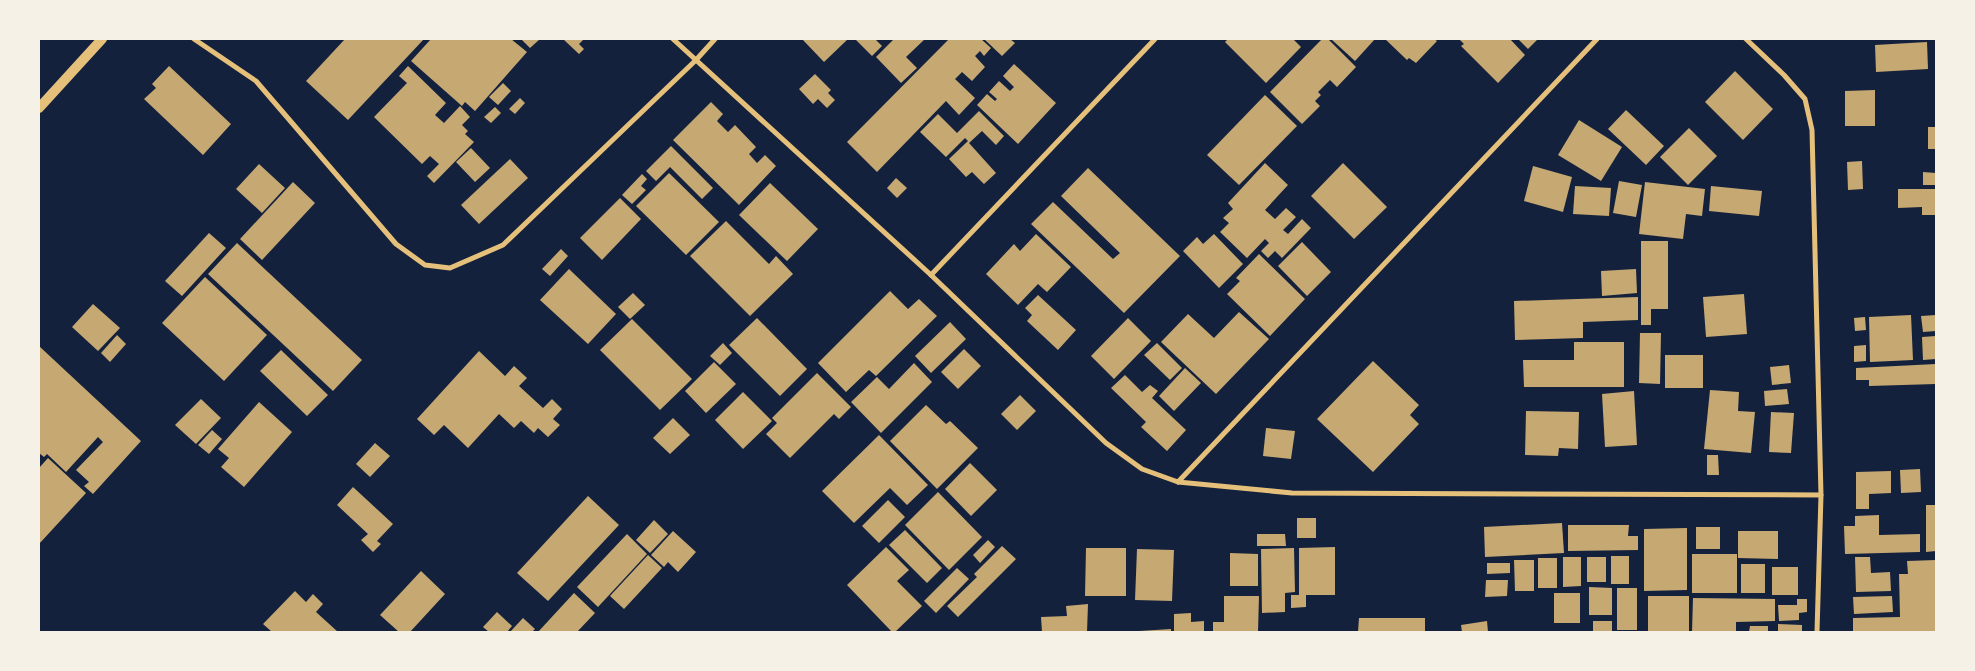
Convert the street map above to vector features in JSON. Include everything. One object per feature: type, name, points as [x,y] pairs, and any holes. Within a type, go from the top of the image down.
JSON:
[{"type":"main road","points":[[39,108],[102,39]]},
{"type":"street","points":[[194,39],[256,81],[396,244],[425,265],[450,268],[503,245],[696,60],[715,39]]},
{"type":"street","points":[[672,39],[931,275],[1106,443],[1142,470],[1178,482],[1292,493],[1821,494]]},
{"type":"street","points":[[1144,39],[1150,44]]},
{"type":"street","points":[[931,275],[1155,39]]},
{"type":"street","points":[[1178,482],[1597,39]]},
{"type":"street","points":[[1746,39],[1784,75],[1805,99],[1812,130],[1821,494],[1816,632]]},
{"type":"building","points":[[345,39],[424,39],[348,120],[306,81]]},
{"type":"building","points":[[431,39],[511,39],[527,52],[475,111],[465,102],[462,106],[411,61]]},
{"type":"building","points":[[521,39],[540,39],[530,48]]},
{"type":"building","points":[[563,39],[584,39],[579,44],[584,49],[579,54]]},
{"type":"building","points":[[802,39],[848,39],[824,62]]},
{"type":"building","points":[[855,39],[875,39],[882,46],[872,56]]},
{"type":"building","points":[[894,39],[925,39],[906,57],[917,68],[901,83],[876,57]]},
{"type":"building","points":[[949,39],[981,39],[991,48],[984,56],[980,51],[975,56],[985,67],[972,81],[962,72],[955,79],[975,98],[959,115],[946,101],[877,172],[847,142]]},
{"type":"building","points":[[984,39],[1010,39],[1015,43],[1002,56]]},
{"type":"building","points":[[1228,39],[1293,39],[1301,47],[1266,83],[1225,42]]},
{"type":"building","points":[[1322,39],[1328,39],[1356,67],[1337,87],[1330,80],[1318,92],[1321,95],[1315,101],[1320,106],[1302,124],[1270,92]]},
{"type":"building","points":[[1331,39],[1375,39],[1355,61]]},
{"type":"building","points":[[1385,39],[1434,39],[1437,41],[1416,63],[1409,58],[1407,60]]},
{"type":"building","points":[[1459,39],[1510,39],[1525,55],[1498,83],[1461,46],[1464,44]]},
{"type":"building","points":[[1518,39],[1538,39],[1528,49]]},
{"type":"building","points":[[1927,42],[1928,69],[1876,72],[1875,45]]},
{"type":"building","points":[[1014,64],[1056,103],[1018,144],[977,105],[987,94],[995,101],[997,99],[989,92],[999,81],[1010,91],[1014,87],[1003,76]]},
{"type":"building","points":[[169,66],[231,124],[203,155],[144,99],[156,88],[152,84]]},
{"type":"building","points":[[408,66],[446,103],[435,115],[444,123],[460,106],[470,117],[462,125],[468,131],[465,134],[474,142],[434,183],[427,176],[439,164],[430,156],[422,164],[374,117],[407,83],[399,76]]},
{"type":"building","points":[[1735,71],[1773,109],[1743,140],[1705,102]]},
{"type":"building","points":[[815,74],[831,90],[828,93],[835,100],[827,108],[818,99],[813,104],[799,89]]},
{"type":"building","points":[[503,83],[511,91],[498,105],[489,97]]},
{"type":"building","points":[[1875,90],[1875,126],[1845,126],[1845,91]]},
{"type":"building","points":[[1265,95],[1297,126],[1239,185],[1207,155]]},
{"type":"building","points":[[520,98],[525,103],[515,114],[509,109]]},
{"type":"building","points":[[711,102],[723,114],[717,121],[728,132],[735,125],[756,147],[749,154],[757,163],[765,155],[776,166],[739,205],[673,140]]},
{"type":"building","points":[[495,107],[501,113],[491,123],[484,117]]},
{"type":"building","points":[[1626,110],[1664,146],[1646,165],[1608,129]]},
{"type":"building","points":[[979,111],[1004,136],[996,145],[982,131],[969,143],[996,173],[984,184],[972,172],[966,177],[949,159],[968,141],[965,138],[946,157],[920,132],[938,114],[957,133]]},
{"type":"building","points":[[1579,120],[1622,147],[1601,181],[1558,155]]},
{"type":"building","points":[[1928,127],[1936,127],[1936,149],[1928,149]]},
{"type":"building","points":[[1689,128],[1717,156],[1688,185],[1660,157]]},
{"type":"building","points":[[671,146],[713,188],[702,199],[670,167],[656,181],[646,171]]},
{"type":"building","points":[[471,148],[490,168],[475,182],[456,162]]},
{"type":"building","points":[[510,159],[528,178],[479,224],[461,205]]},
{"type":"building","points":[[1862,161],[1863,189],[1848,190],[1847,162]]},
{"type":"building","points":[[1265,163],[1288,185],[1265,210],[1275,219],[1286,208],[1296,217],[1283,230],[1288,234],[1302,219],[1311,228],[1282,258],[1275,251],[1268,258],[1261,251],[1269,243],[1265,239],[1247,258],[1220,232],[1229,223],[1223,218],[1233,209],[1228,203]]},
{"type":"building","points":[[1343,163],[1387,207],[1354,239],[1311,196]]},
{"type":"building","points":[[259,164],[285,188],[262,213],[236,189]]},
{"type":"building","points":[[1533,166],[1572,177],[1563,212],[1524,201]]},
{"type":"building","points":[[1088,168],[1180,256],[1124,313],[1031,224],[1053,202],[1113,259],[1120,253],[1061,196]]},
{"type":"building","points":[[1923,172],[1936,173],[1936,185],[1923,185]]},
{"type":"building","points":[[669,173],[719,222],[686,255],[636,206]]},
{"type":"building","points":[[642,174],[647,179],[641,186],[646,190],[632,204],[622,195]]},
{"type":"building","points":[[896,178],[907,188],[897,198],[887,188]]},
{"type":"building","points":[[1619,181],[1642,185],[1636,217],[1613,213]]},
{"type":"building","points":[[293,182],[315,203],[262,260],[240,239]]},
{"type":"building","points":[[1645,182],[1705,189],[1702,216],[1686,214],[1683,239],[1639,234]]},
{"type":"building","points":[[770,183],[818,229],[787,261],[739,215]]},
{"type":"building","points":[[1575,186],[1611,188],[1609,216],[1573,214]]},
{"type":"building","points":[[1711,186],[1762,191],[1759,216],[1709,211]]},
{"type":"building","points":[[1898,189],[1936,189],[1936,215],[1922,215],[1922,207],[1898,208]]},
{"type":"building","points":[[620,198],[641,219],[602,260],[580,238]]},
{"type":"building","points":[[726,221],[769,264],[776,256],[793,274],[750,316],[690,256]]},
{"type":"building","points":[[209,233],[226,248],[182,296],[165,281]]},
{"type":"building","points":[[1036,234],[1071,267],[1047,292],[1038,284],[1018,305],[986,274],[1014,244],[1020,251]]},
{"type":"building","points":[[1214,234],[1243,264],[1219,288],[1183,251],[1197,237],[1203,244]]},
{"type":"building","points":[[1641,241],[1668,241],[1668,309],[1651,309],[1651,325],[1641,325]]},
{"type":"building","points":[[1302,242],[1331,272],[1307,296],[1278,266]]},
{"type":"building","points":[[237,243],[362,360],[333,391],[208,274]]},
{"type":"building","points":[[561,249],[568,256],[550,276],[542,269]]},
{"type":"building","points":[[1259,254],[1305,299],[1270,336],[1227,294],[1240,281],[1236,278]]},
{"type":"building","points":[[569,269],[616,314],[588,344],[540,300]]},
{"type":"building","points":[[1636,269],[1637,293],[1602,296],[1601,271]]},
{"type":"building","points":[[205,277],[267,335],[224,381],[162,323]]},
{"type":"building","points":[[890,291],[908,309],[919,299],[937,316],[876,376],[869,370],[846,392],[818,363]]},
{"type":"building","points":[[633,293],[645,305],[630,319],[618,307]]},
{"type":"building","points":[[1744,294],[1747,334],[1706,337],[1703,297]]},
{"type":"building","points":[[1038,295],[1076,330],[1058,350],[1027,321],[1032,315],[1025,308]]},
{"type":"building","points":[[1638,297],[1638,320],[1583,322],[1583,338],[1515,340],[1514,301]]},
{"type":"building","points":[[93,304],[120,328],[98,351],[72,327]]},
{"type":"building","points":[[1239,312],[1269,339],[1216,394],[1161,342],[1188,314],[1214,338]]},
{"type":"building","points":[[1911,315],[1913,360],[1870,362],[1869,317]]},
{"type":"building","points":[[1936,315],[1936,331],[1923,332],[1921,316]]},
{"type":"building","points":[[1865,317],[1866,330],[1855,331],[1854,318]]},
{"type":"building","points":[[757,318],[807,369],[780,396],[729,345]]},
{"type":"building","points":[[1128,318],[1151,341],[1114,379],[1091,356]]},
{"type":"building","points":[[632,319],[692,379],[660,410],[600,350]]},
{"type":"building","points":[[950,322],[966,339],[931,373],[915,356]]},
{"type":"building","points":[[1640,333],[1661,333],[1660,384],[1639,383]]},
{"type":"building","points":[[117,335],[126,344],[110,362],[101,353]]},
{"type":"building","points":[[1936,336],[1936,359],[1923,360],[1922,337]]},
{"type":"building","points":[[1574,342],[1624,342],[1624,387],[1524,387],[1523,360],[1574,360]]},
{"type":"building","points":[[723,343],[732,353],[720,365],[710,356]]},
{"type":"building","points":[[1157,343],[1182,368],[1170,380],[1144,355]]},
{"type":"building","points":[[1866,345],[1866,361],[1854,362],[1854,346]]},
{"type":"building","points":[[39,346],[141,441],[93,494],[84,486],[89,482],[76,470],[103,442],[98,437],[66,472],[47,454],[44,457],[39,453]]},
{"type":"building","points":[[964,349],[981,366],[958,389],[941,372]]},
{"type":"building","points":[[281,350],[328,395],[307,416],[260,371]]},
{"type":"building","points":[[479,351],[505,376],[514,366],[527,378],[519,386],[543,408],[552,399],[562,409],[553,419],[560,425],[548,437],[538,428],[534,433],[521,421],[514,428],[499,414],[468,448],[444,425],[434,435],[417,419]]},
{"type":"building","points":[[1665,355],[1703,355],[1703,388],[1665,388]]},
{"type":"building","points":[[1373,361],[1419,405],[1410,415],[1419,424],[1373,472],[1317,419]]},
{"type":"building","points":[[714,362],[736,384],[706,413],[685,391]]},
{"type":"building","points":[[914,363],[932,382],[881,433],[851,402],[877,377],[889,389]]},
{"type":"building","points":[[1936,364],[1936,384],[1869,386],[1869,380],[1856,380],[1856,368]]},
{"type":"building","points":[[1789,365],[1791,383],[1772,385],[1770,367]]},
{"type":"building","points":[[1185,368],[1201,383],[1174,411],[1159,396]]},
{"type":"building","points":[[817,373],[851,407],[839,419],[834,414],[790,458],[766,434],[777,423],[772,418]]},
{"type":"building","points":[[1125,375],[1142,392],[1150,385],[1158,391],[1152,398],[1186,430],[1167,451],[1141,427],[1146,422],[1111,388]]},
{"type":"building","points":[[1787,389],[1789,404],[1765,406],[1764,391]]},
{"type":"building","points":[[1710,390],[1739,392],[1738,411],[1755,412],[1751,453],[1704,449]]},
{"type":"building","points":[[1634,391],[1637,445],[1605,447],[1602,394]]},
{"type":"building","points":[[743,392],[772,421],[743,449],[715,420]]},
{"type":"building","points":[[1020,395],[1036,411],[1017,430],[1001,414]]},
{"type":"building","points":[[201,399],[221,418],[196,444],[175,425]]},
{"type":"building","points":[[259,402],[292,432],[244,487],[221,467],[229,458],[218,449]]},
{"type":"building","points":[[926,405],[946,424],[950,421],[978,448],[937,489],[890,441]]},
{"type":"building","points":[[1526,411],[1579,412],[1578,449],[1559,448],[1558,456],[1525,455]]},
{"type":"building","points":[[1771,412],[1794,413],[1791,453],[1769,452]]},
{"type":"building","points":[[673,418],[690,435],[670,454],[653,438]]},
{"type":"building","points":[[1266,428],[1295,431],[1291,459],[1263,456]]},
{"type":"building","points":[[212,430],[222,439],[209,454],[198,445]]},
{"type":"building","points":[[879,435],[928,485],[907,505],[890,488],[854,523],[822,491]]},
{"type":"building","points":[[375,443],[390,456],[370,477],[356,464]]},
{"type":"building","points":[[1707,455],[1718,455],[1719,475],[1707,475]]},
{"type":"building","points":[[48,458],[86,493],[39,544],[39,468]]},
{"type":"building","points":[[970,463],[997,490],[971,516],[945,489]]},
{"type":"building","points":[[1920,469],[1921,492],[1901,493],[1900,470]]},
{"type":"building","points":[[1891,471],[1891,493],[1869,494],[1869,509],[1856,509],[1856,472]]},
{"type":"building","points":[[353,487],[393,524],[377,541],[381,544],[373,552],[361,540],[368,534],[337,505]]},
{"type":"building","points":[[938,492],[982,537],[949,570],[905,525]]},
{"type":"building","points":[[588,496],[619,525],[548,601],[517,573]]},
{"type":"building","points":[[888,500],[905,517],[879,543],[862,526]]},
{"type":"building","points":[[1926,505],[1936,505],[1936,551],[1926,552]]},
{"type":"building","points":[[1879,515],[1879,535],[1920,534],[1920,552],[1845,554],[1844,526],[1855,526],[1855,516]]},
{"type":"building","points":[[1297,518],[1316,518],[1316,538],[1297,538]]},
{"type":"building","points":[[654,520],[668,534],[650,553],[636,540]]},
{"type":"building","points":[[1562,523],[1564,553],[1485,557],[1484,527]]},
{"type":"building","points":[[1568,525],[1629,525],[1628,536],[1638,536],[1638,550],[1568,551]]},
{"type":"building","points":[[1696,527],[1720,527],[1720,549],[1696,549]]},
{"type":"building","points":[[1687,528],[1687,590],[1644,591],[1644,529]]},
{"type":"building","points":[[905,530],[942,568],[927,583],[889,545]]},
{"type":"building","points":[[673,531],[696,552],[678,572],[668,562],[664,567],[651,555]]},
{"type":"building","points":[[1738,531],[1778,531],[1778,559],[1738,558]]},
{"type":"building","points":[[627,534],[647,554],[598,607],[577,587]]},
{"type":"building","points":[[1257,534],[1285,534],[1286,546],[1257,546]]},
{"type":"building","points":[[988,540],[995,547],[980,563],[973,555]]},
{"type":"building","points":[[1002,546],[1016,559],[958,617],[947,606],[977,577],[974,574]]},
{"type":"building","points":[[886,547],[909,570],[897,581],[922,606],[895,632],[892,632],[847,585]]},
{"type":"building","points":[[1335,547],[1335,595],[1306,595],[1306,607],[1291,608],[1291,595],[1299,595],[1299,548]]},
{"type":"building","points":[[1086,548],[1126,548],[1126,596],[1085,596]]},
{"type":"building","points":[[1294,548],[1295,592],[1285,593],[1285,612],[1262,613],[1261,549]]},
{"type":"building","points":[[1137,549],[1174,550],[1172,601],[1135,600]]},
{"type":"building","points":[[1230,553],[1258,554],[1258,586],[1230,586]]},
{"type":"building","points":[[1692,554],[1737,554],[1737,593],[1692,593]]},
{"type":"building","points":[[648,555],[662,568],[624,609],[610,596]]},
{"type":"building","points":[[1611,556],[1629,556],[1629,584],[1611,584]]},
{"type":"building","points":[[1563,557],[1581,557],[1581,586],[1563,587]]},
{"type":"building","points":[[1587,557],[1606,557],[1606,582],[1587,582]]},
{"type":"building","points":[[1855,557],[1870,557],[1871,573],[1890,572],[1891,591],[1856,592]]},
{"type":"building","points":[[1538,558],[1557,558],[1557,588],[1538,588]]},
{"type":"building","points":[[1514,560],[1534,560],[1534,591],[1515,591]]},
{"type":"building","points":[[1936,560],[1936,632],[1853,632],[1853,618],[1900,617],[1899,574],[1908,574],[1907,561]]},
{"type":"building","points":[[1487,563],[1510,563],[1510,573],[1487,574]]},
{"type":"building","points":[[1741,564],[1765,564],[1765,593],[1741,593]]},
{"type":"building","points":[[1772,567],[1798,567],[1798,595],[1772,595]]},
{"type":"building","points":[[957,568],[969,579],[936,613],[924,601]]},
{"type":"building","points":[[421,571],[445,594],[410,632],[399,632],[380,615]]},
{"type":"building","points":[[1486,580],[1508,580],[1507,596],[1485,597]]},
{"type":"building","points":[[1589,587],[1612,588],[1612,615],[1589,615]]},
{"type":"building","points":[[1617,588],[1637,588],[1637,630],[1617,630]]},
{"type":"building","points":[[295,591],[306,602],[313,594],[323,604],[316,612],[338,632],[272,632],[263,624]]},
{"type":"building","points":[[574,593],[595,613],[577,632],[538,632]]},
{"type":"building","points":[[1554,593],[1580,593],[1580,623],[1554,623]]},
{"type":"building","points":[[1224,596],[1259,596],[1258,632],[1213,632],[1213,622],[1224,622]]},
{"type":"building","points":[[1648,596],[1689,596],[1689,632],[1648,632]]},
{"type":"building","points":[[1892,596],[1893,612],[1854,614],[1853,597]]},
{"type":"building","points":[[1693,598],[1775,599],[1775,621],[1736,622],[1736,632],[1692,632]]},
{"type":"building","points":[[1797,599],[1807,599],[1807,612],[1799,613],[1799,620],[1779,621],[1778,605],[1797,605]]},
{"type":"building","points":[[1088,604],[1087,632],[1042,632],[1041,617],[1067,616],[1066,606]]},
{"type":"building","points":[[497,612],[512,626],[507,632],[489,632],[483,627]]},
{"type":"building","points":[[1191,613],[1191,622],[1204,621],[1204,632],[1174,632],[1174,614]]},
{"type":"building","points":[[523,618],[535,629],[532,632],[510,632]]},
{"type":"building","points":[[1359,618],[1425,618],[1425,632],[1358,632]]},
{"type":"building","points":[[1487,621],[1488,632],[1462,632],[1461,625]]},
{"type":"building","points":[[1593,621],[1612,621],[1612,632],[1593,632]]},
{"type":"building","points":[[1778,624],[1802,625],[1802,632],[1778,632]]},
{"type":"building","points":[[1750,626],[1768,626],[1768,632],[1749,632]]},
{"type":"building","points":[[1171,629],[1171,632],[1139,632],[1139,631]]}]
